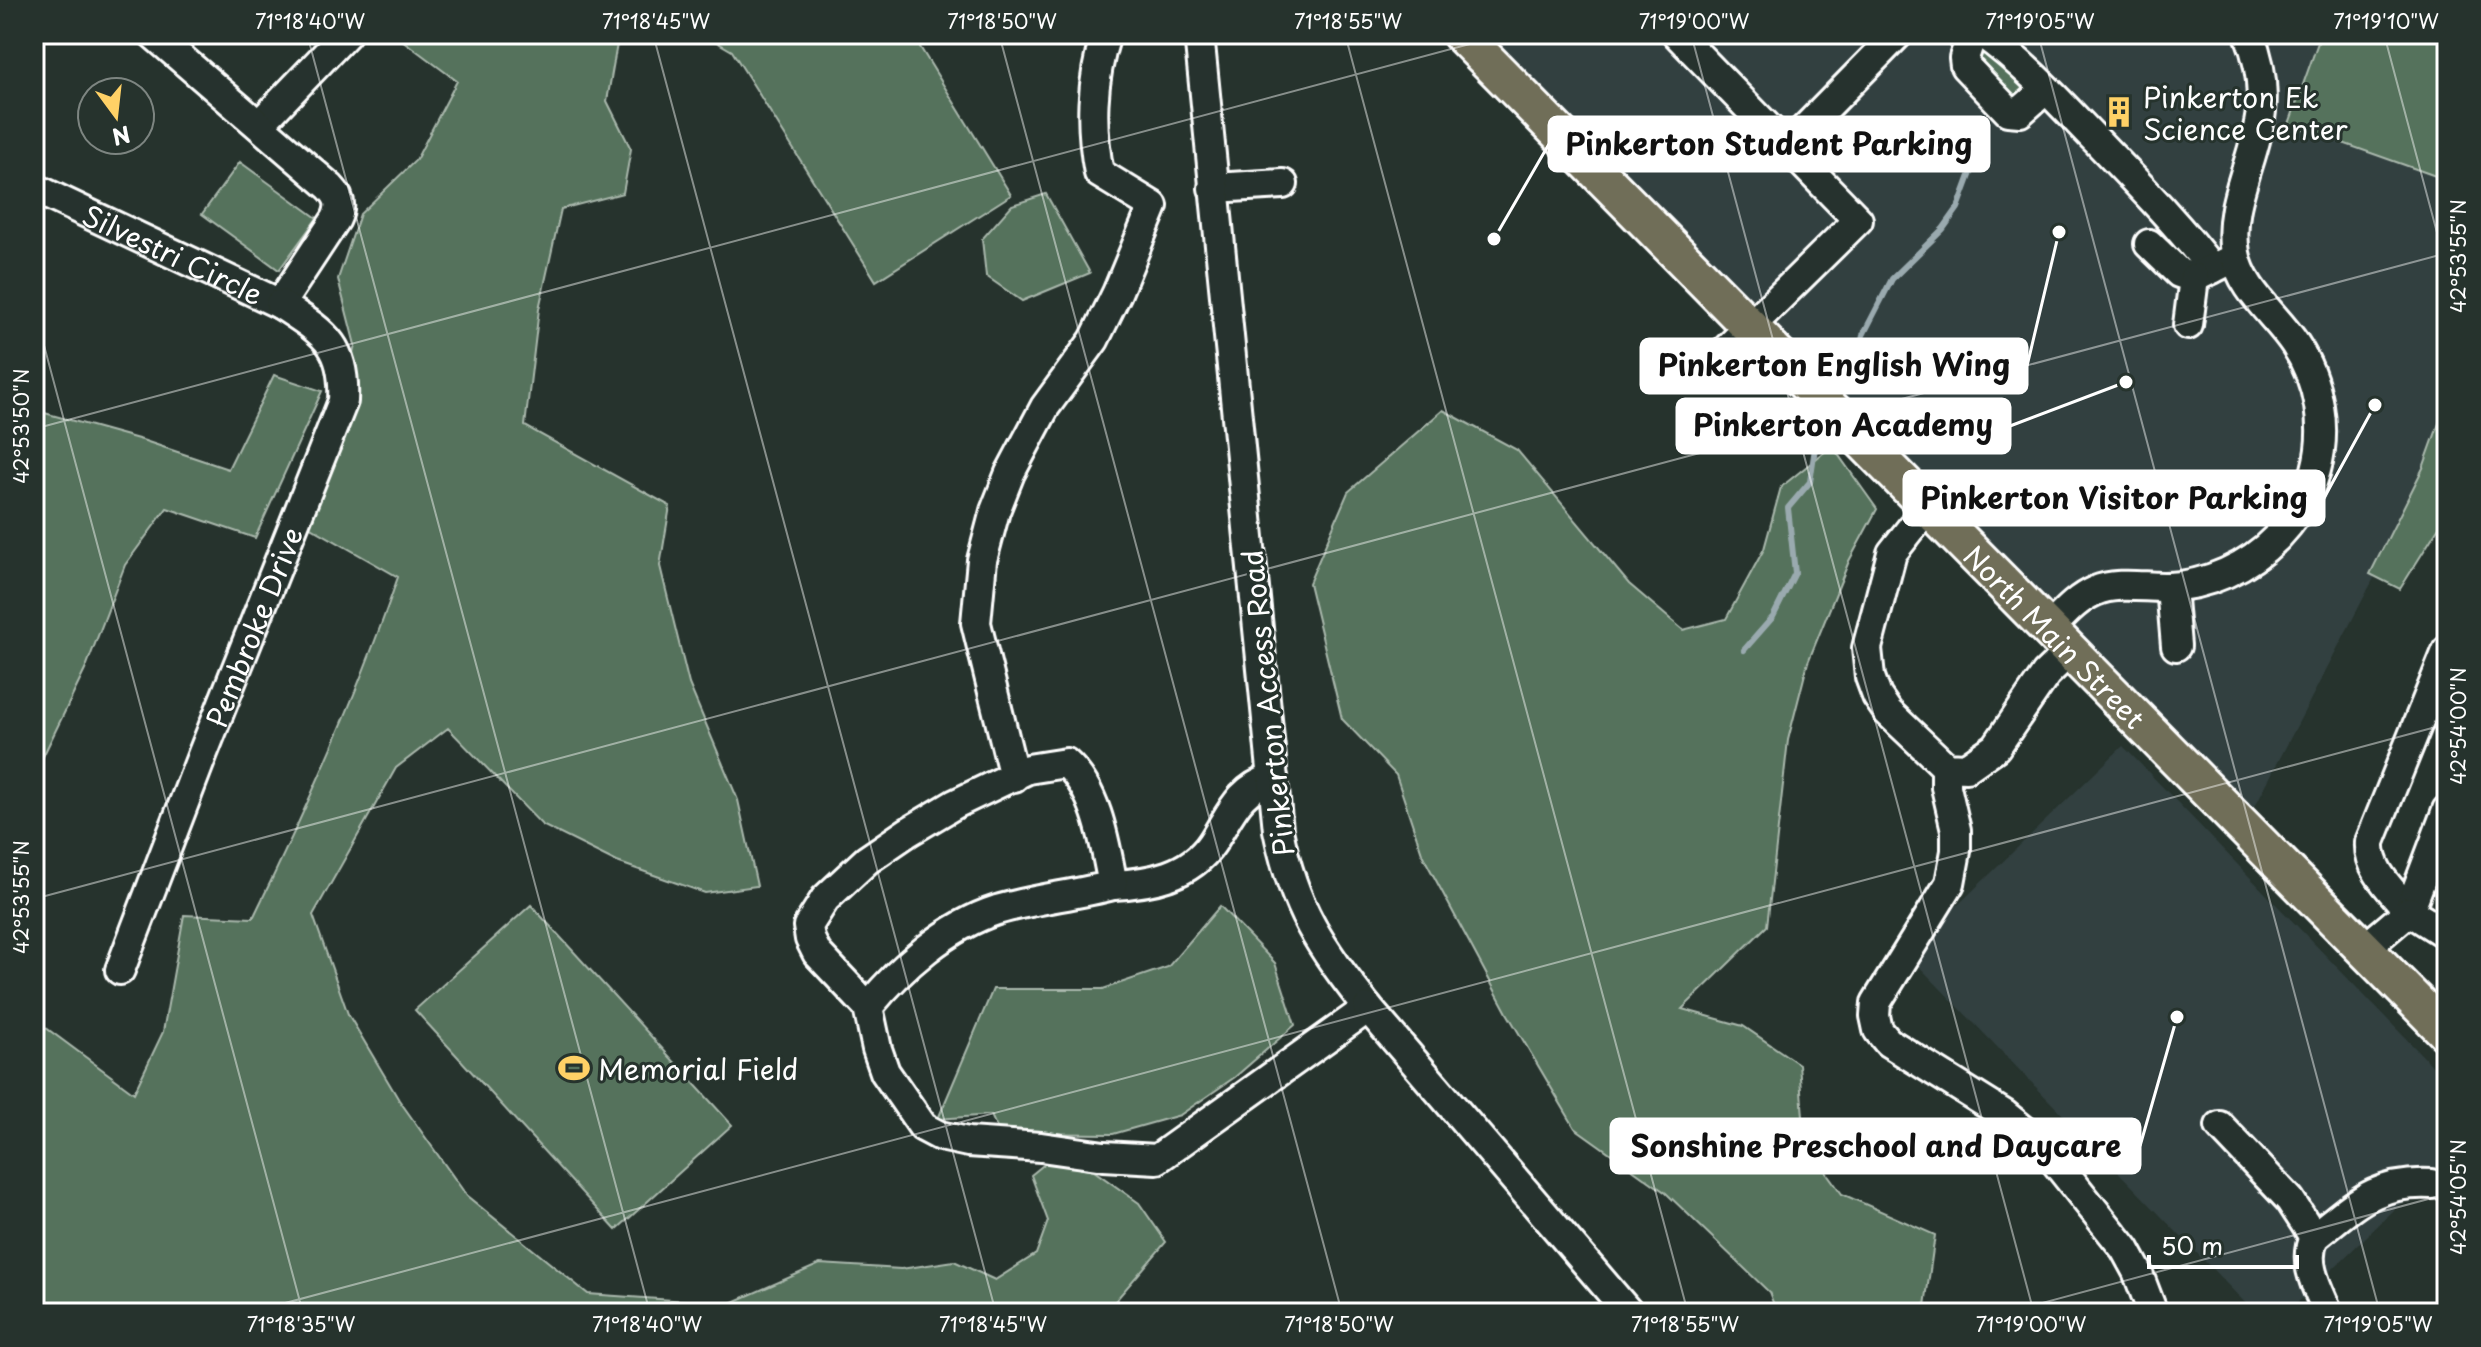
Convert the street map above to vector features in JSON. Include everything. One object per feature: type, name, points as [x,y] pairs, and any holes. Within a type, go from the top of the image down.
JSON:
[{"type":"main road","name":"North Main Street","points":[[1475,39],[1750,326],[2447,1033]]},
{"type":"street","name":"Silvestri Circle","points":[[34,188],[280,304],[336,219],[339,199],[330,187],[153,34]]},
{"type":"street","points":[[259,125],[346,34]]},
{"type":"street","points":[[1014,777],[976,623],[982,560],[995,511],[1010,473],[1045,407],[1094,340],[1153,206],[1099,173],[1091,122],[1092,96],[1106,34]]},
{"type":"street","name":"Pinkerton Access Road","points":[[1199,34],[1278,830],[1287,872],[1305,917],[1326,954],[1368,1008],[1629,1313]]},
{"type":"street","points":[[1677,34],[1858,220],[1722,354]]},
{"type":"street","points":[[1786,148],[1898,34]]},
{"type":"street","points":[[1972,34],[1964,58],[1965,66],[2008,111],[2020,112],[2046,89]]},
{"type":"street","points":[[1928,507],[1892,553],[1867,648],[1870,677],[1877,696],[1888,712],[1946,767],[1966,768],[1996,747],[2046,674],[2079,600],[2098,590],[2118,586],[2171,587],[2224,575],[2261,553],[2277,539],[2302,506],[2317,465],[2321,422],[2313,380],[2293,341],[2249,286],[2214,268],[2046,89],[2005,49],[1983,34]]},
{"type":"street","points":[[2188,325],[2214,268],[2233,237],[2235,210],[2257,133],[2263,95],[2256,53],[2249,34]]},
{"type":"street","points":[[1213,188],[1283,184]]},
{"type":"street","points":[[2149,244],[2179,273],[2214,268]]},
{"type":"street","name":"Pembroke Drive","points":[[120,970],[343,401],[344,382],[335,349],[325,335],[280,304]]},
{"type":"street","points":[[2171,587],[2176,646]]},
{"type":"street","points":[[2447,651],[2370,842],[2369,855],[2373,866],[2409,911],[2447,935]]},
{"type":"street","points":[[1113,885],[1099,823],[1074,771],[1066,763],[1050,764],[1028,769],[955,804],[867,860],[813,914],[808,926],[810,939],[817,953],[868,1007],[885,1072],[923,1127],[940,1136],[968,1142],[1157,1159],[1368,1008]]},
{"type":"street","points":[[1946,767],[1946,787],[1956,830],[1950,883],[1876,1003],[1878,1030],[1908,1057],[1993,1107],[2042,1145],[2125,1249],[2153,1313]]},
{"type":"street","points":[[868,1007],[892,978],[927,950],[993,911],[1113,885],[1160,879],[1178,872],[1210,846],[1238,801],[1258,783],[1273,778]]},
{"type":"street","points":[[2364,949],[2409,911],[2447,810]]},
{"type":"street","points":[[2220,1126],[2290,1200],[2314,1237]]},
{"type":"street","points":[[2328,1313],[2311,1272],[2309,1247],[2314,1237],[2371,1193],[2400,1184],[2432,1184]]},
{"type":"shaded area","points":[[1465,34],[2447,34],[2447,438],[2244,827]]},
{"type":"shaded area","points":[[2123,746],[2447,1081],[2447,1159],[2287,1313],[2255,1313],[1907,954]]},
{"type":"green space","points":[[394,34],[616,34],[607,101],[631,149],[623,193],[561,209],[539,309],[525,426],[670,506],[660,566],[689,684],[738,800],[757,886],[705,893],[617,862],[542,825],[448,728],[396,768],[313,915],[348,1014],[399,1100],[467,1196],[588,1294],[729,1304],[820,1264],[901,1269],[954,1261],[995,1280],[1036,1254],[1048,1221],[1031,1175],[1047,1162],[1094,1171],[1139,1203],[1166,1242],[1105,1313],[34,1313],[34,1019],[134,1093],[163,1032],[184,915],[253,918],[331,749],[398,577],[307,525],[355,345],[338,279],[360,214],[416,160],[457,81]]},
{"type":"green space","points":[[708,34],[912,34],[1011,195],[876,281],[732,51]]},
{"type":"green space","points":[[2321,34],[2447,34],[2447,180],[2289,124]]},
{"type":"green space","points":[[1984,52],[2030,88],[2019,104],[1974,55]]},
{"type":"green space","points":[[240,162],[317,218],[279,270],[202,214]]},
{"type":"green space","points":[[1046,194],[1090,273],[1022,301],[986,276],[982,239],[1012,205]]},
{"type":"green space","points":[[274,375],[322,391],[255,538],[167,508],[125,565],[85,670],[34,775],[34,410],[142,440],[228,469]]},
{"type":"green space","points":[[2447,401],[2447,514],[2400,589],[2370,574],[2423,468]]},
{"type":"green space","points":[[1443,410],[1517,450],[1629,584],[1683,630],[1726,619],[1764,549],[1781,487],[1832,446],[1877,509],[1849,561],[1808,662],[1788,740],[1767,926],[1682,1009],[1743,1026],[1799,1064],[1805,1143],[1842,1194],[1935,1235],[1924,1313],[1777,1313],[1769,1292],[1666,1193],[1575,1128],[1507,1013],[1423,856],[1396,775],[1342,719],[1309,583],[1348,492]]},
{"type":"green space","name":"Memorial Field","points":[[531,905],[732,1125],[616,1230],[415,1010]]},
{"type":"green space","points":[[1220,906],[1275,963],[1295,1025],[1235,1077],[1180,1115],[1113,1134],[999,1133],[991,1115],[938,1119],[993,989],[1103,989],[1168,967]]},
{"type":"green space","points":[[1358,1304],[1418,1313],[1278,1313]]},
{"type":"waterway","points":[[1864,371],[1860,352],[1863,335],[1892,279],[1943,229],[1958,208],[1971,173]]},
{"type":"waterway","points":[[1744,650],[1773,617],[1795,573],[1788,508],[1810,482],[1815,448]]},
{"type":"place","name":"Pinkerton Ek Science Center","points":[[2119,112]]},
{"type":"place","name":"Pinkerton English Wing","points":[[2059,232]]},
{"type":"place","name":"Pinkerton Student Parking","points":[[1494,239]]},
{"type":"place","name":"Pinkerton Academy","points":[[2126,382]]},
{"type":"place","name":"Pinkerton Visitor Parking","points":[[2375,405]]},
{"type":"place","name":"Sonshine Preschool and Daycare","points":[[2177,1017]]},
{"type":"place","name":"Memorial Field","points":[[574,1068]]}]
